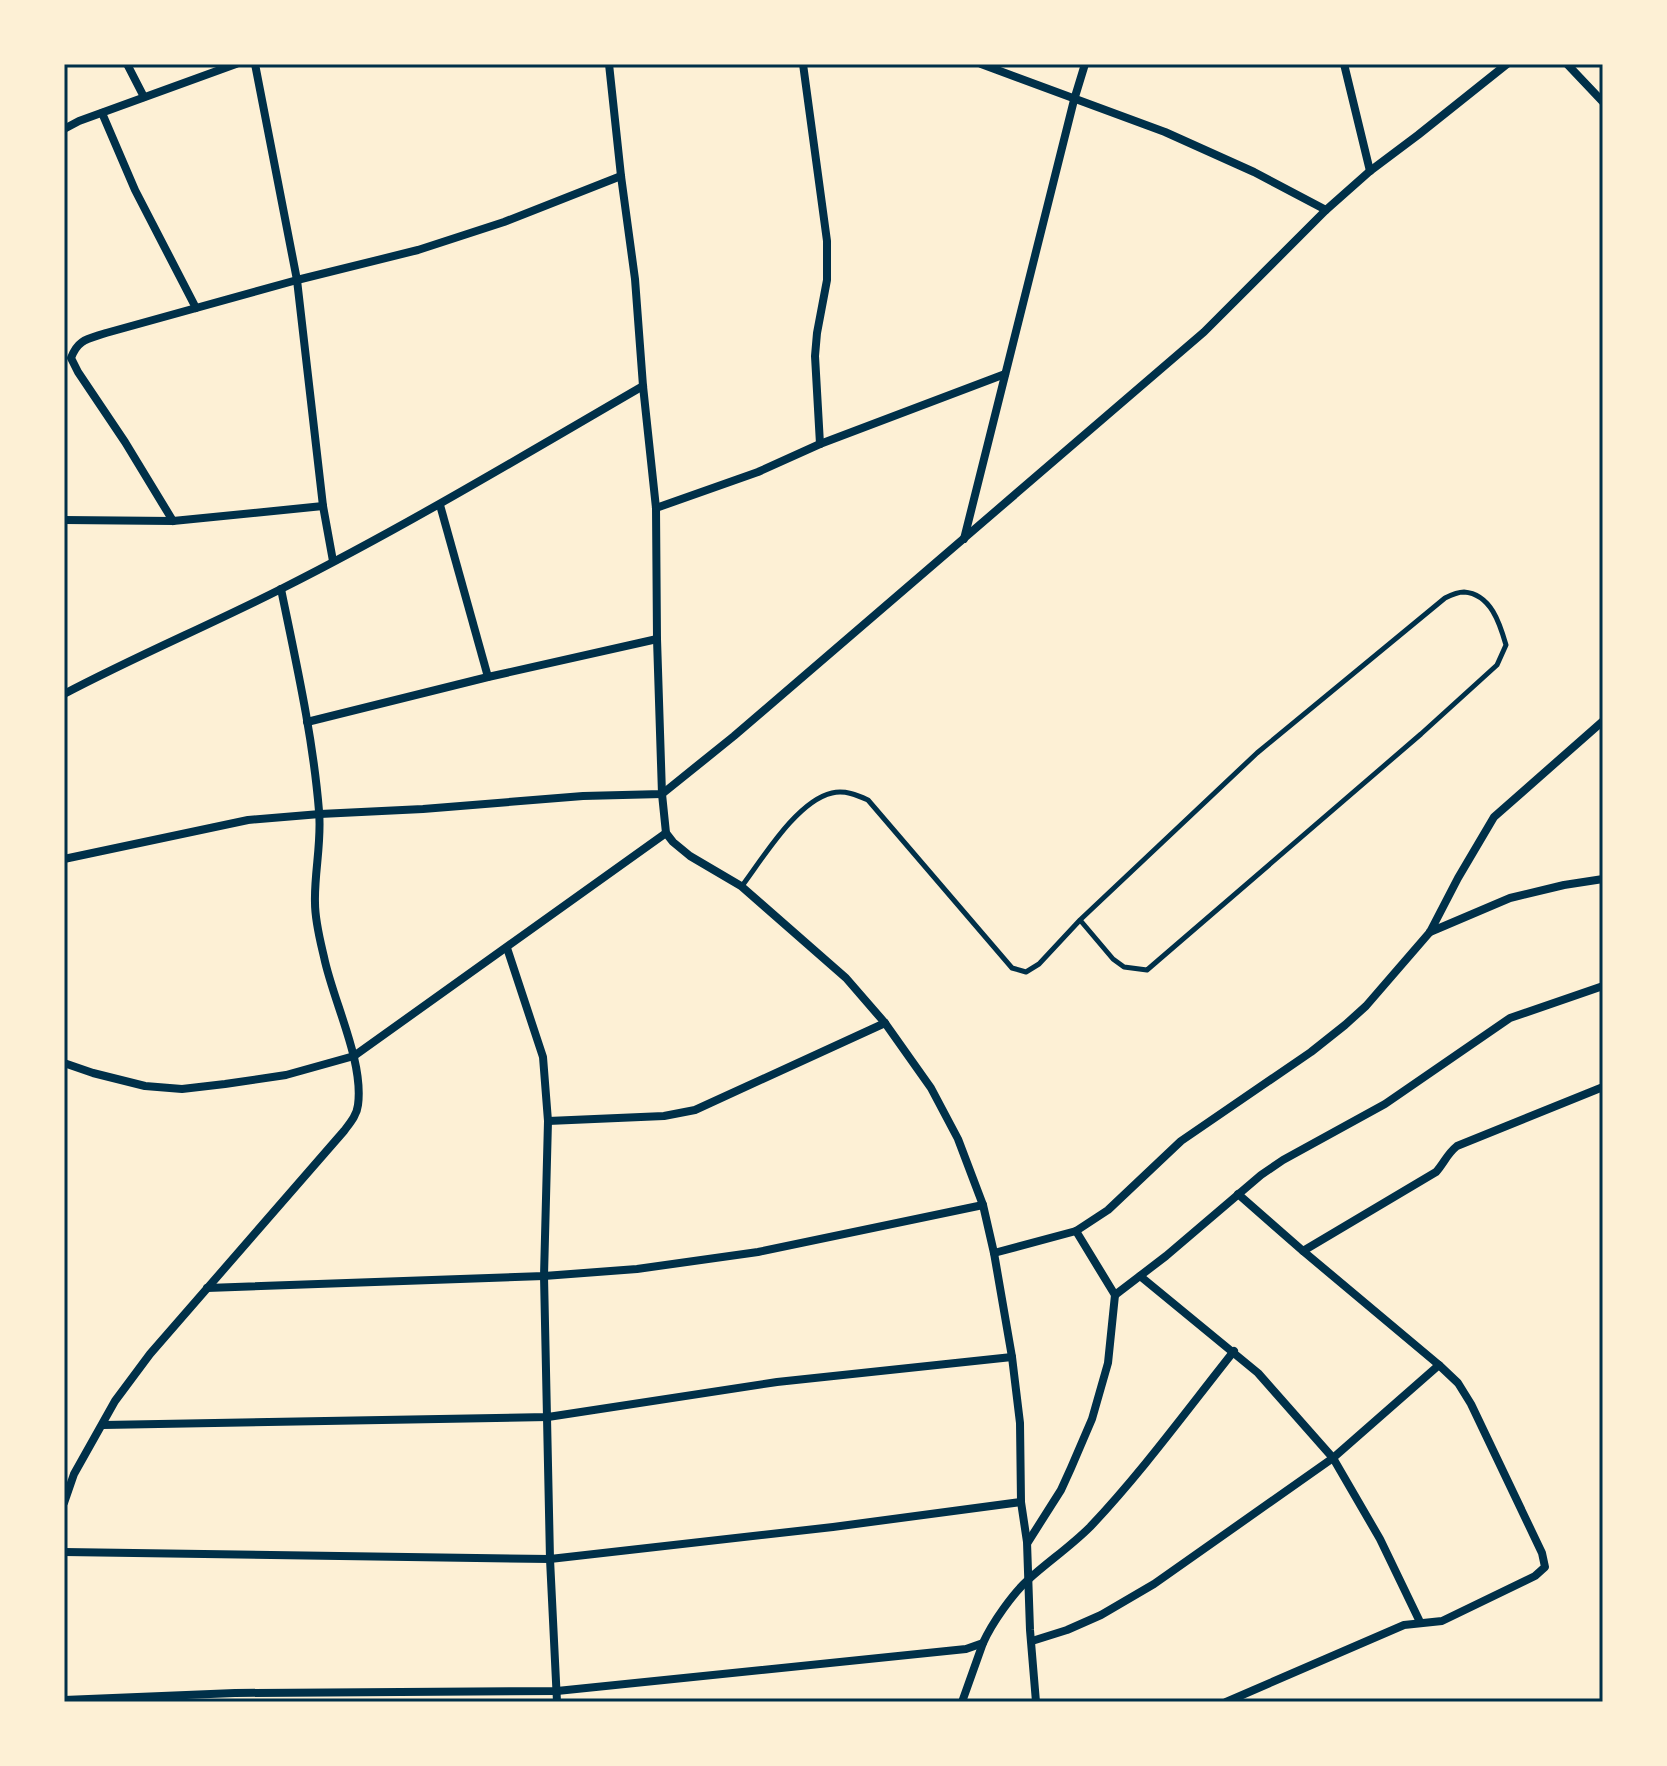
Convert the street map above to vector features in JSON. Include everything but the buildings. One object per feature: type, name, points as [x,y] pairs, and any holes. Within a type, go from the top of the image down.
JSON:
[{"type":"street","points":[[127,64],[144,97]]},
{"type":"street","points":[[64,129],[236,64]]},
{"type":"street","points":[[255,64],[297,280],[323,506],[333,561]]},
{"type":"street","points":[[609,64],[635,279],[656,508],[657,639],[666,833],[690,856],[741,886],[846,978],[885,1023],[931,1088],[958,1139],[983,1205],[1012,1357],[1020,1423],[1021,1502],[1027,1542],[1036,1702]]},
{"type":"street","points":[[803,64],[827,241],[827,280],[815,356],[820,444]]},
{"type":"street","points":[[981,64],[1165,132],[1254,172],[1326,210]]},
{"type":"street","points":[[964,540],[1085,64]]},
{"type":"street","points":[[1344,64],[1370,171]]},
{"type":"street","points":[[64,859],[248,820],[583,796],[662,794],[964,540],[1204,332],[1326,210],[1370,171],[1507,64]]},
{"type":"street","points":[[1567,64],[1603,102]]},
{"type":"street","points":[[102,113],[135,190],[196,308]]},
{"type":"street","points":[[173,521],[78,372],[71,358],[75,347],[85,340],[196,308],[418,250],[504,222],[621,176]]},
{"type":"street","points":[[656,508],[758,472],[820,444],[1005,374]]},
{"type":"street","points":[[64,694],[126,661],[281,589],[440,505],[643,386]]},
{"type":"street","points":[[440,505],[488,677]]},
{"type":"street","points":[[64,520],[173,521],[323,506]]},
{"type":"street","points":[[64,1503],[74,1474],[115,1401],[150,1354],[353,1119],[358,1107],[354,1056],[324,959],[315,903],[320,814],[307,722],[281,589]]},
{"type":"street","points":[[307,722],[657,639]]},
{"type":"street","points":[[994,1253],[1076,1231],[1108,1210],[1181,1141],[1311,1052],[1345,1025],[1366,1006],[1430,932],[1494,817],[1603,721]]},
{"type":"street","points":[[64,1063],[145,1086],[182,1089],[286,1075],[354,1056],[666,833]]},
{"type":"street","points":[[1430,932],[1510,898],[1603,879]]},
{"type":"street","points":[[507,948],[543,1057],[548,1121],[544,1276],[550,1559],[557,1702]]},
{"type":"street","points":[[1115,1295],[1283,1160],[1385,1104],[1510,1018],[1603,986]]},
{"type":"street","points":[[548,1121],[664,1116],[695,1110],[885,1023]]},
{"type":"street","points":[[1303,1251],[1436,1172],[1445,1163],[1448,1153],[1457,1146],[1603,1087]]},
{"type":"street","points":[[1226,1702],[1404,1625],[1442,1621],[1535,1576],[1545,1567],[1542,1553],[1458,1383],[1238,1194]]},
{"type":"street","points":[[207,1288],[544,1276],[637,1269],[758,1252],[983,1205]]},
{"type":"street","points":[[1027,1542],[1061,1490],[1092,1419],[1108,1363],[1115,1295],[1076,1231]]},
{"type":"street","points":[[1140,1276],[1258,1373],[1333,1458],[1380,1539],[1420,1622]]},
{"type":"street","points":[[962,1702],[990,1627],[1028,1580],[1089,1527],[1234,1351]]},
{"type":"street","points":[[103,1425],[548,1417],[777,1382],[1012,1357]]},
{"type":"street","points":[[1032,1641],[1101,1615],[1154,1584],[1333,1458],[1439,1365]]},
{"type":"street","points":[[64,1552],[550,1559],[1021,1502]]},
{"type":"street","points":[[64,1700],[235,1693],[557,1691],[966,1649],[983,1643]]},
{"type":"lane","points":[[741,886],[798,813],[833,793],[851,793],[868,800],[1012,968],[1026,972],[1039,964],[1080,920],[1257,753],[1445,598],[1461,591],[1478,596],[1497,616],[1506,645],[1497,665],[1147,970],[1124,967],[1113,959],[1080,920]]}]
